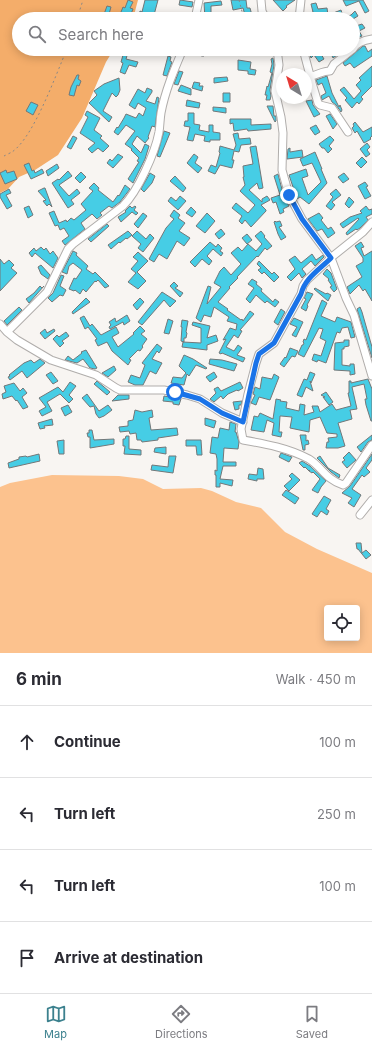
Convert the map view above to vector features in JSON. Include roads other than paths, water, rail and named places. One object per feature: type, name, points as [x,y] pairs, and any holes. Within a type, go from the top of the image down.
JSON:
[{"type":"street","points":[[198,12],[199,0]]},
{"type":"street","points":[[261,0],[262,12]]},
{"type":"street","points":[[300,12],[302,0]]},
{"type":"street","points":[[360,43],[372,39]]},
{"type":"street","points":[[7,332],[47,292],[68,249],[128,201],[145,170],[154,149],[159,132],[161,113],[172,75],[180,56]]},
{"type":"street","points":[[278,56],[279,65],[275,91],[283,133],[282,170],[289,195],[302,219],[331,258],[354,315],[372,376]]},
{"type":"street","points":[[306,56],[308,68]]},
{"type":"street","points":[[312,76],[323,71],[330,71],[334,64],[344,56]]},
{"type":"street","points":[[312,83],[318,103],[320,105],[332,108],[348,132]]},
{"type":"street","points":[[372,222],[363,232],[307,280],[274,343],[259,354],[241,429],[243,440],[292,450],[311,460],[332,480],[343,485],[346,483],[372,445]]},
{"type":"street","points":[[0,324],[17,340],[51,360],[96,375],[120,390],[164,390],[187,395],[200,399],[222,413],[243,422]]},
{"type":"street","points":[[360,515],[372,500]]}]
